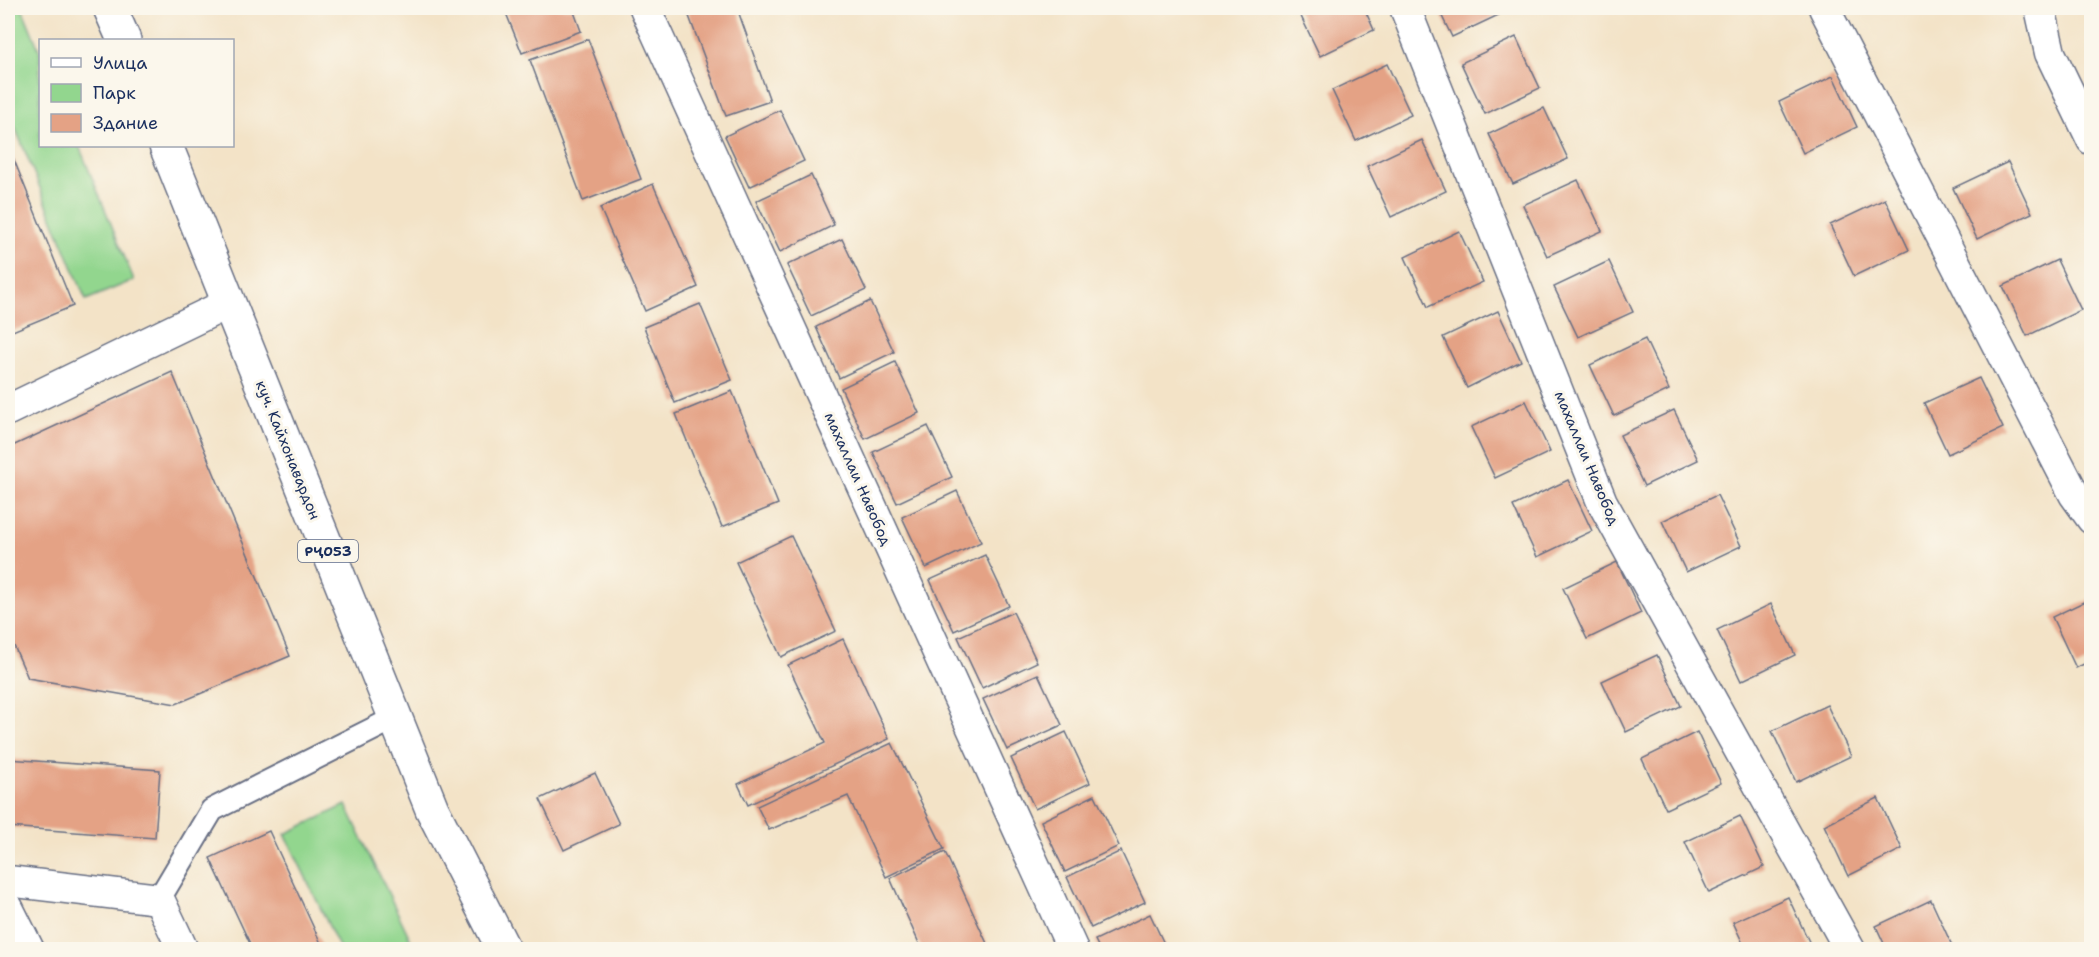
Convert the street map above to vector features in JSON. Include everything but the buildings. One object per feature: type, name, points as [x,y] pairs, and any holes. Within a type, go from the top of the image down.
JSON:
[{"type":"main road","points":[[110,8],[124,39]]},
{"type":"main road","name":"куч. Кайхонавардон","points":[[166,147],[432,809],[504,950]]},
{"type":"street","name":"махаллаи Навобод","points":[[645,8],[1073,950]]},
{"type":"street","name":"махаллаи Навобод","points":[[1405,8],[1602,502],[1850,950]]},
{"type":"street","points":[[1824,8],[2074,494],[2091,519]]},
{"type":"street","points":[[2040,8],[2050,53],[2091,140]]},
{"type":"street","points":[[8,410],[228,303]]},
{"type":"street","points":[[159,899],[212,810],[395,718]]},
{"type":"street","points":[[8,881],[159,899]]},
{"type":"street","points":[[159,899],[183,950]]},
{"type":"street","points":[[8,908],[29,950]]},
{"type":"green space","points":[[8,8],[22,8],[39,50],[39,147],[79,147],[134,280],[86,300],[8,110]]},
{"type":"green space","points":[[346,805],[415,949],[340,949],[285,834]]}]
